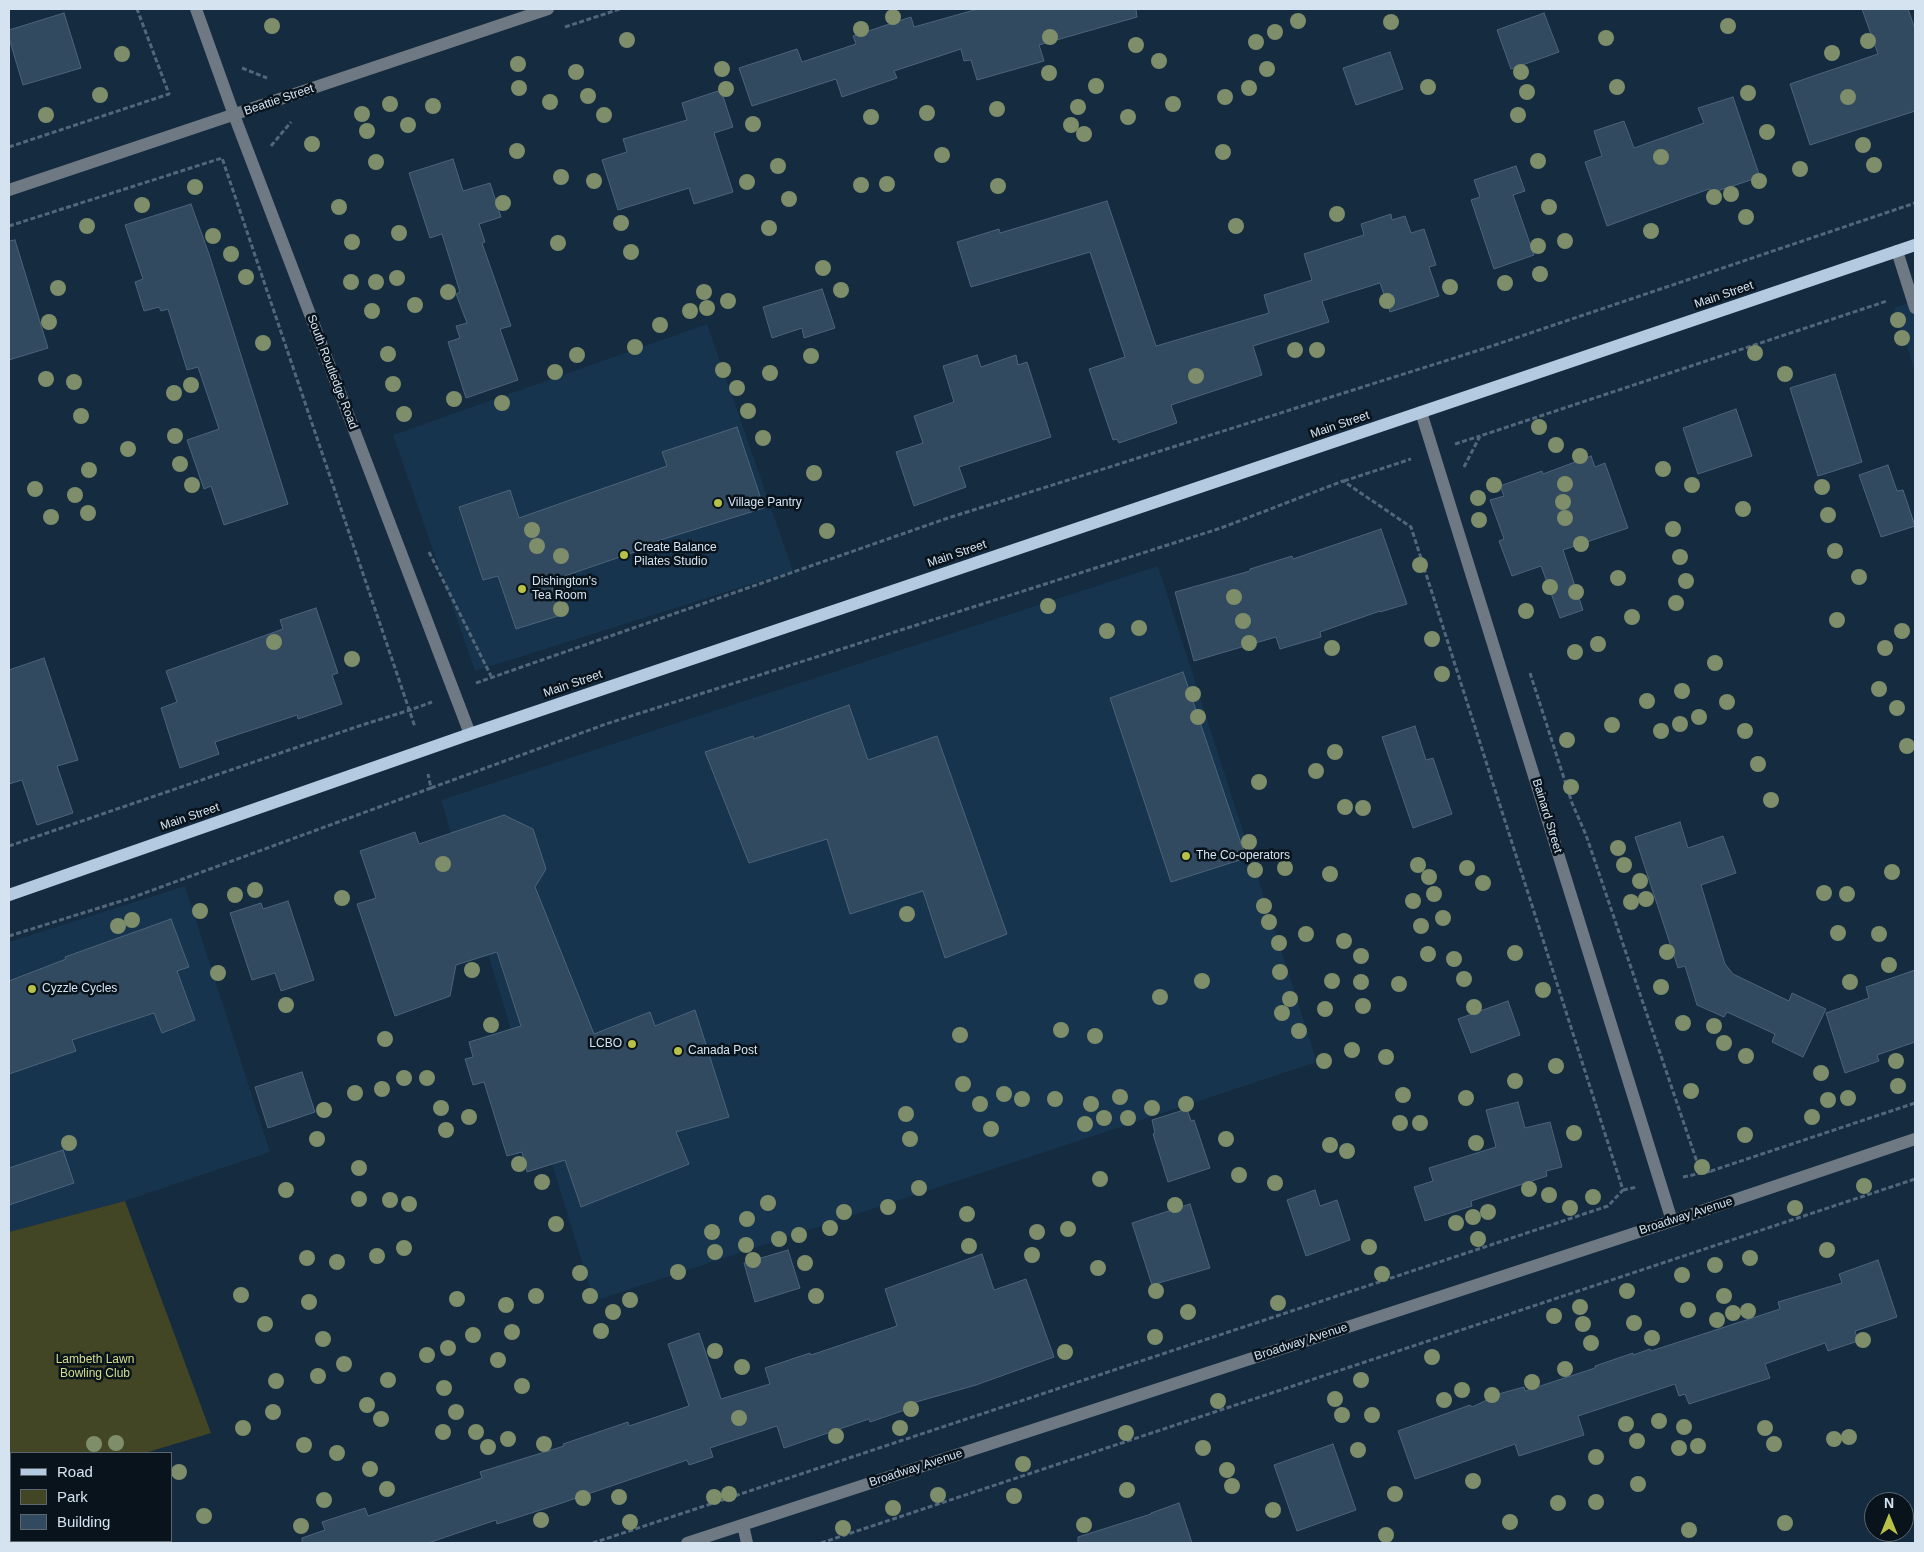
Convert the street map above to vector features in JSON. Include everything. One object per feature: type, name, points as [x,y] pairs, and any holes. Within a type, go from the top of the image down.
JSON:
[{"type":"main road","name":"Main Street","points":[[9,894],[470,734],[1915,245]]},
{"type":"street","name":"South Routledge Road","points":[[196,9],[234,115],[470,734]]},
{"type":"street","name":"Beattie Street","points":[[9,190],[548,9]]},
{"type":"street","points":[[1897,251],[1915,308]]},
{"type":"street","name":"Bainard Street","points":[[1421,412],[1672,1221]]},
{"type":"street","name":"Broadway Avenue","points":[[686,1543],[1672,1221],[1915,1139]]},
{"type":"street","points":[[743,1525],[747,1543]]},
{"type":"path","points":[[9,147],[169,94],[137,9]]},
{"type":"path","points":[[564,28],[620,9]]},
{"type":"path","points":[[239,67],[269,79]]},
{"type":"path","points":[[267,150],[294,118]]},
{"type":"path","points":[[9,226],[222,158],[410,710],[431,788]]},
{"type":"path","points":[[9,846],[352,728],[410,710],[491,676],[946,519],[1486,348],[1915,203]]},
{"type":"path","points":[[1467,476],[1464,467],[1480,436],[1888,300]]},
{"type":"path","points":[[9,936],[131,898],[606,724],[1221,528],[1343,481],[1411,527],[1623,1190],[1608,1206],[593,1543]]},
{"type":"path","points":[[425,544],[491,676]]},
{"type":"path","points":[[1530,672],[1572,803],[1586,835],[1696,1159],[1712,1171],[1915,1104]]},
{"type":"path","points":[[821,1543],[1915,1179]]},
{"type":"shaded area","points":[[1915,301],[1915,371],[1894,308]]},
{"type":"shaded area","points":[[707,324],[793,571],[475,671],[393,435]]},
{"type":"shaded area","points":[[1158,566],[1317,1062],[594,1301],[441,800]]},
{"type":"shaded area","points":[[185,886],[270,1152],[125,1201],[9,1232],[9,942]]},
{"type":"green space","name":"Lambeth Lawn Bowling Club","points":[[125,1201],[211,1433],[148,1452],[10,1452],[9,1495],[9,1232]]},
{"type":"building","points":[[978,9],[1136,9],[1137,17],[1039,45],[1044,61],[977,80],[971,60],[964,61],[961,49],[894,71],[897,78],[842,97],[836,79],[752,106],[739,68],[797,49],[802,62],[856,44],[853,36],[911,17],[914,27]]},
{"type":"building","points":[[1862,9],[1908,9],[1915,29],[1915,111],[1810,145],[1790,84],[1878,54]]},
{"type":"building","points":[[64,13],[81,68],[23,85],[9,38],[9,30]]},
{"type":"building","points":[[1544,13],[1559,52],[1511,69],[1497,30]]},
{"type":"building","points":[[1390,52],[1403,89],[1356,105],[1343,68]]},
{"type":"building","points":[[721,90],[733,127],[714,133],[733,192],[694,204],[689,188],[618,210],[602,160],[627,152],[623,139],[687,120],[682,103]]},
{"type":"building","points":[[1733,97],[1760,177],[1711,193],[1709,189],[1607,226],[1585,162],[1602,156],[1594,131],[1624,121],[1634,148],[1704,123],[1698,108]]},
{"type":"building","points":[[453,159],[463,191],[490,183],[501,217],[479,224],[485,242],[482,243],[511,326],[500,329],[518,380],[466,398],[448,342],[460,338],[456,326],[467,323],[456,294],[460,292],[442,234],[430,238],[409,173]]},
{"type":"building","points":[[1516,166],[1525,191],[1513,195],[1534,255],[1494,269],[1471,200],[1480,197],[1474,180]]},
{"type":"building","points":[[1107,201],[1156,346],[1269,313],[1264,295],[1312,280],[1304,254],[1364,235],[1361,224],[1391,214],[1392,220],[1405,216],[1411,233],[1424,229],[1436,265],[1429,267],[1439,296],[1390,312],[1380,283],[1322,301],[1329,322],[1253,346],[1262,375],[1171,405],[1177,423],[1119,443],[1117,439],[1113,440],[1089,369],[1125,357],[1090,252],[971,287],[957,242],[999,229],[1000,233]]},
{"type":"building","points":[[191,204],[209,254],[288,504],[224,525],[211,486],[204,489],[187,440],[219,429],[198,367],[187,370],[168,309],[161,311],[159,307],[144,311],[135,282],[143,279],[125,225]]},
{"type":"building","points":[[15,240],[48,348],[9,360],[9,241]]},
{"type":"building","points":[[822,289],[835,328],[804,338],[802,328],[772,338],[763,307]]},
{"type":"building","points":[[977,355],[981,367],[1016,355],[1018,365],[1027,362],[1051,437],[959,467],[966,487],[914,506],[896,452],[923,443],[914,416],[954,402],[943,366]]},
{"type":"building","points":[[1835,374],[1862,462],[1818,476],[1790,388]]},
{"type":"building","points":[[1736,409],[1752,456],[1698,474],[1683,428]]},
{"type":"building","points":[[737,427],[764,508],[651,543],[652,546],[550,581],[561,615],[516,629],[498,576],[483,580],[459,507],[510,490],[519,518],[667,466],[662,452]]},
{"type":"building","points":[[1591,456],[1595,467],[1605,463],[1628,528],[1563,550],[1583,610],[1560,618],[1541,566],[1512,576],[1499,541],[1504,539],[1490,500],[1504,496],[1500,486],[1542,471],[1543,474]]},
{"type":"building","points":[[1888,465],[1897,491],[1903,490],[1915,526],[1881,537],[1859,475]]},
{"type":"building","points":[[1381,529],[1407,604],[1380,611],[1320,632],[1321,637],[1280,649],[1276,637],[1194,661],[1175,592],[1250,571],[1250,569],[1292,556],[1293,559]]},
{"type":"building","points":[[316,608],[338,673],[332,675],[342,704],[298,719],[297,715],[215,742],[219,754],[180,768],[161,708],[177,702],[166,671],[283,629],[280,620]]},
{"type":"building","points":[[44,658],[78,760],[57,766],[73,813],[37,825],[22,780],[9,784],[9,670]]},
{"type":"building","points":[[1183,672],[1246,858],[1171,882],[1110,698]]},
{"type":"building","points":[[849,705],[868,760],[937,736],[1007,934],[945,958],[923,891],[850,914],[827,839],[749,863],[705,752],[753,736],[754,739]]},
{"type":"building","points":[[1415,726],[1426,760],[1433,758],[1452,814],[1413,828],[1382,737]]},
{"type":"building","points":[[504,815],[533,829],[546,869],[535,887],[594,1034],[650,1012],[655,1026],[695,1010],[729,1117],[676,1132],[689,1164],[581,1207],[565,1160],[527,1172],[522,1152],[507,1156],[484,1082],[473,1085],[465,1059],[473,1057],[469,1042],[521,1026],[497,952],[456,965],[450,996],[395,1016],[357,904],[376,898],[360,851],[415,832],[419,844]]},
{"type":"building","points":[[1680,822],[1688,848],[1723,836],[1736,873],[1701,885],[1725,964],[1733,974],[1789,1001],[1792,993],[1826,1009],[1803,1057],[1772,1042],[1775,1034],[1727,1012],[1724,1017],[1697,1005],[1685,966],[1678,968],[1635,837]]},
{"type":"building","points":[[288,901],[314,980],[281,991],[275,973],[252,980],[230,913],[261,903],[263,909]]},
{"type":"building","points":[[171,919],[189,967],[177,971],[195,1020],[162,1033],[154,1013],[72,1040],[76,1051],[9,1074],[9,981],[66,959],[65,957]]},
{"type":"building","points":[[1915,970],[1915,1042],[1877,1055],[1879,1061],[1845,1073],[1826,1013],[1869,998],[1866,987]]},
{"type":"building","points":[[1508,1001],[1520,1035],[1471,1053],[1458,1019]]},
{"type":"building","points":[[302,1072],[315,1112],[268,1128],[255,1087]]},
{"type":"building","points":[[1518,1102],[1525,1128],[1550,1122],[1562,1167],[1546,1171],[1547,1176],[1471,1201],[1472,1206],[1425,1221],[1414,1187],[1433,1181],[1429,1168],[1496,1147],[1486,1110]]},
{"type":"building","points":[[1187,1109],[1191,1121],[1194,1120],[1210,1168],[1168,1182],[1153,1134],[1155,1133],[1152,1120]]},
{"type":"building","points":[[63,1150],[74,1183],[9,1205],[9,1168]]},
{"type":"building","points":[[1315,1190],[1320,1206],[1337,1200],[1350,1240],[1306,1256],[1287,1200]]},
{"type":"building","points":[[1190,1204],[1210,1268],[1152,1285],[1132,1223]]},
{"type":"building","points":[[788,1250],[800,1288],[755,1302],[744,1263]]},
{"type":"building","points":[[982,1254],[994,1290],[1026,1279],[1054,1357],[976,1385],[909,1404],[911,1408],[870,1422],[869,1419],[784,1448],[777,1426],[710,1448],[713,1457],[689,1465],[687,1460],[497,1524],[496,1520],[428,1543],[302,1543],[302,1538],[325,1530],[322,1522],[365,1508],[368,1516],[482,1478],[480,1472],[564,1446],[563,1444],[628,1422],[629,1426],[689,1406],[668,1344],[699,1333],[721,1399],[770,1384],[765,1368],[810,1353],[811,1355],[897,1326],[885,1289]]},
{"type":"building","points":[[1878,1260],[1897,1317],[1855,1331],[1858,1341],[1828,1351],[1825,1343],[1765,1364],[1770,1378],[1689,1404],[1685,1394],[1679,1396],[1675,1384],[1578,1416],[1584,1435],[1519,1456],[1515,1444],[1415,1479],[1398,1431],[1470,1405],[1472,1407],[1502,1393],[1524,1387],[1525,1391],[1595,1368],[1595,1366],[1633,1353],[1633,1355],[1650,1349],[1651,1351],[1780,1309],[1778,1302],[1842,1283],[1839,1274]]},
{"type":"building","points":[[1333,1444],[1356,1510],[1297,1531],[1274,1465]]},
{"type":"building","points":[[1179,1503],[1192,1543],[1078,1543],[1078,1537]]},
{"type":"place","name":"Village Pantry","points":[[718,503]]},
{"type":"place","name":"Create Balance Pilates Studio","points":[[624,555]]},
{"type":"place","name":"Dishington's Tea Room","points":[[522,589]]},
{"type":"place","name":"The Co-operators","points":[[1186,856]]},
{"type":"place","name":"Cyzzle Cycles","points":[[32,989]]},
{"type":"place","name":"LCBO","points":[[632,1044]]},
{"type":"place","name":"Canada Post","points":[[678,1051]]}]
